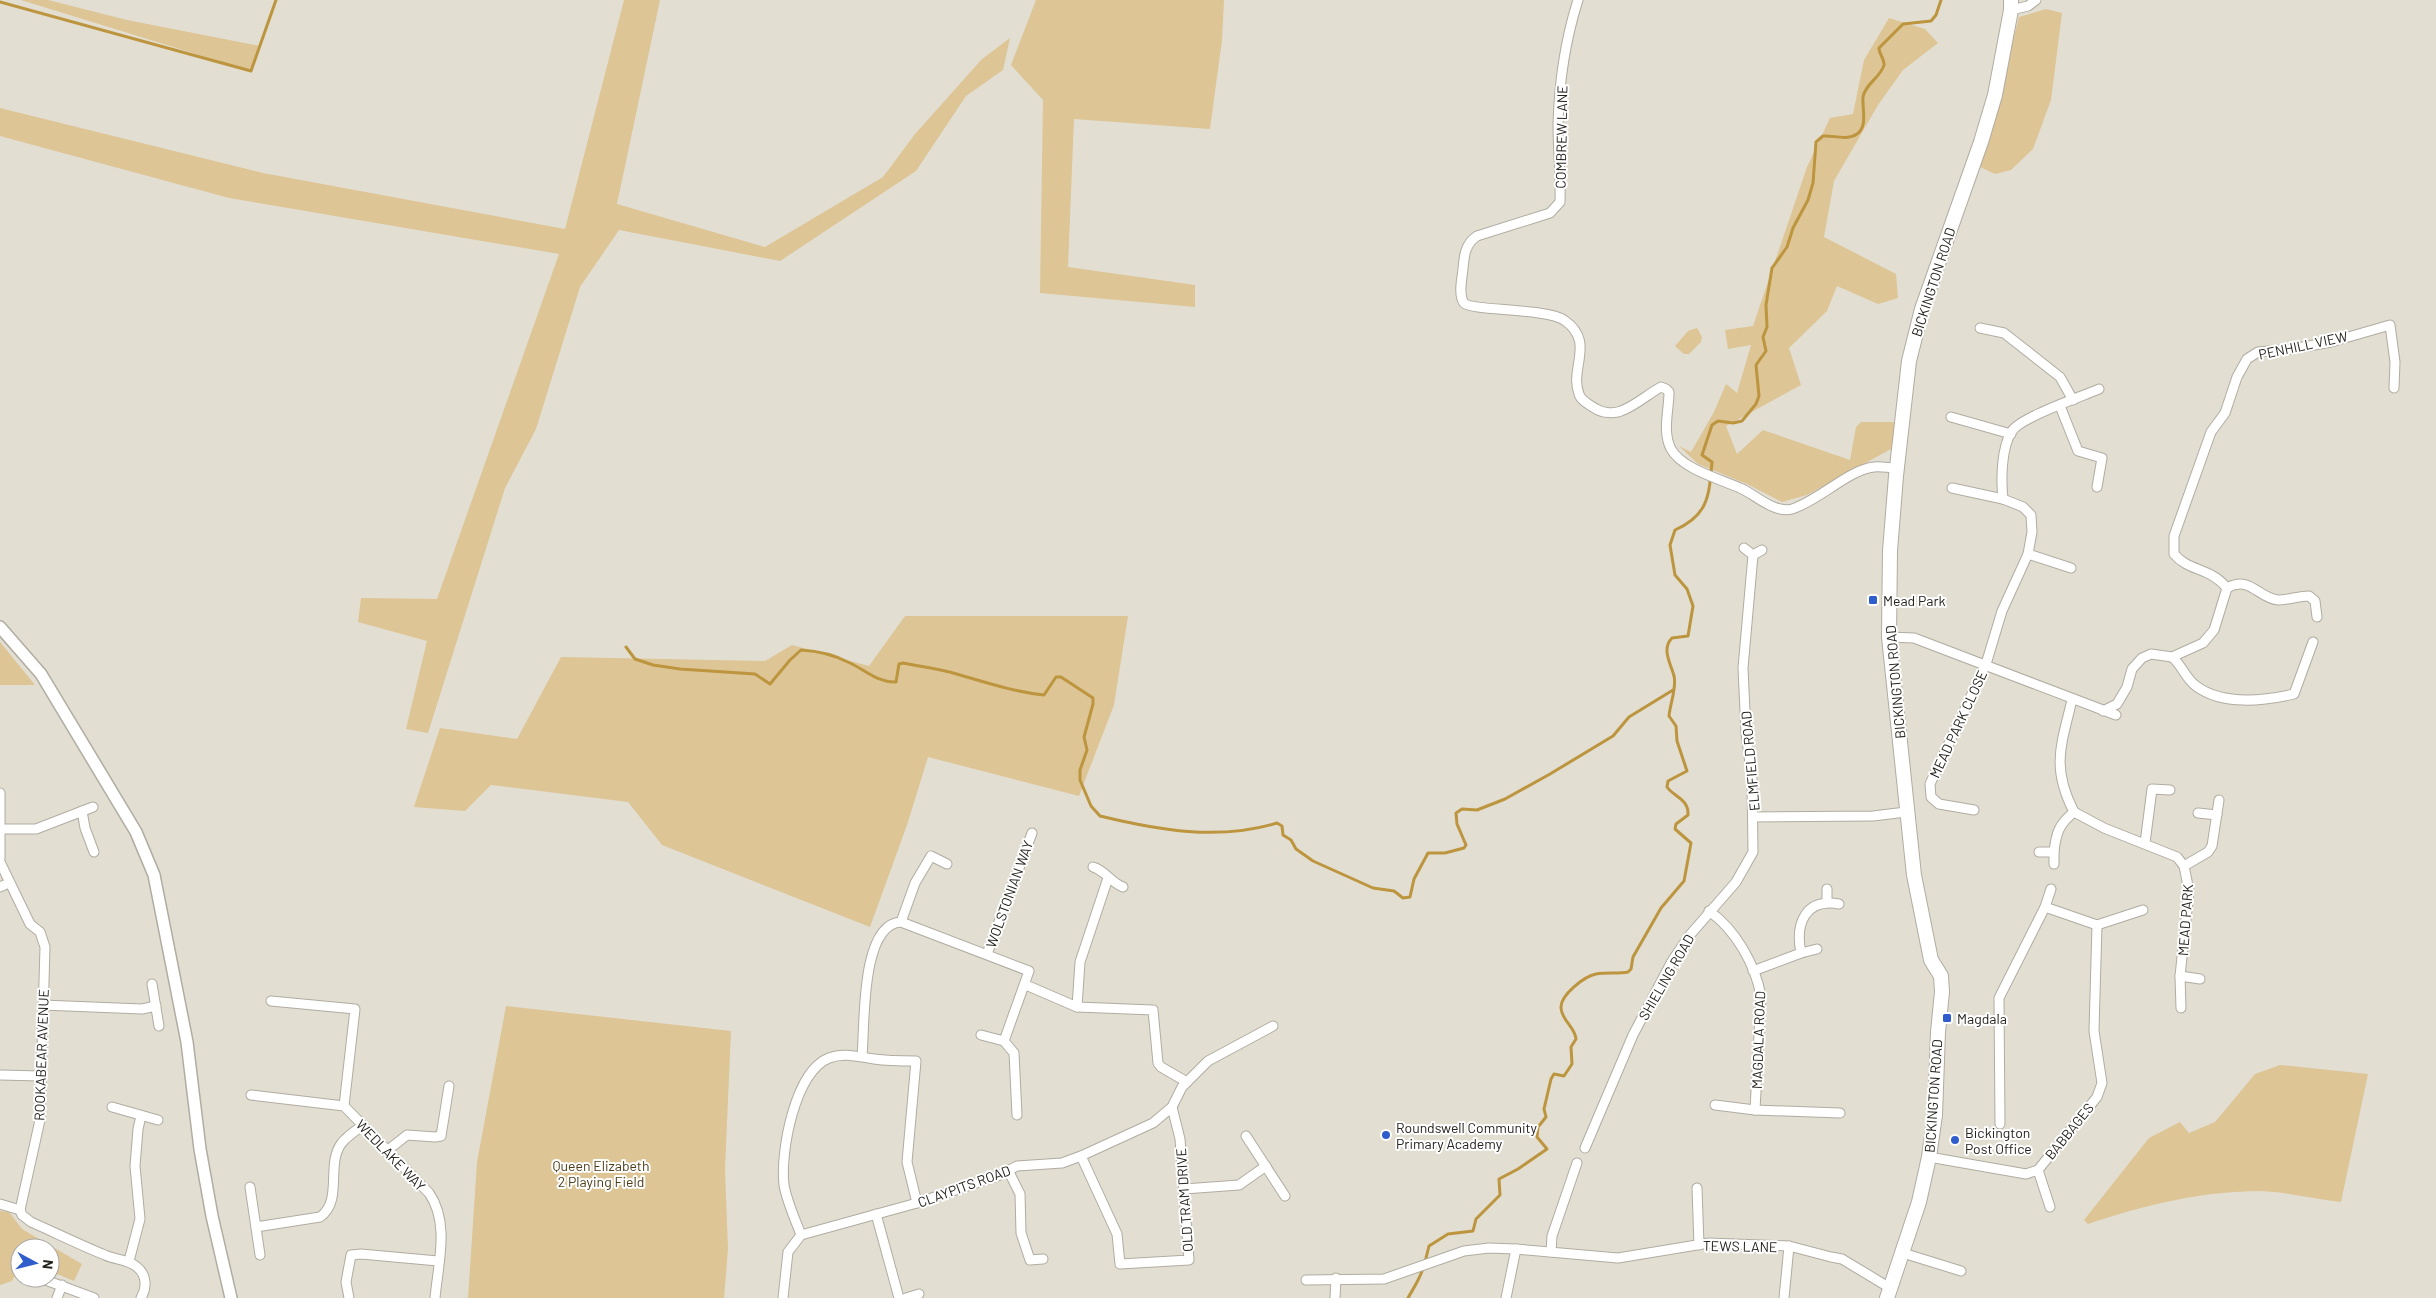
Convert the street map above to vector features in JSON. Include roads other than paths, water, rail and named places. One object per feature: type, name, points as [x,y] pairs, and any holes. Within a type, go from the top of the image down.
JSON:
[{"type":"main road","name":"BICKINGTON ROAD","points":[[1888,1293],[1920,1202],[1929,1158],[1935,1115],[1938,1032],[1942,992],[1941,976],[1931,960],[1923,924],[1906,812],[1899,718],[1888,637],[1890,551],[1896,468],[1909,361],[1922,309],[1984,132],[1994,95],[2011,5]]},
{"type":"street","name":"COMBREW LANE","points":[[1578,0],[1568,33],[1561,83],[1558,126],[1560,202],[1550,213],[1477,236],[1469,242],[1464,256],[1461,294],[1464,302],[1471,307],[1503,308],[1546,314],[1562,319],[1575,328],[1580,350],[1579,395],[1600,412],[1614,413],[1623,410],[1660,387],[1666,389],[1669,392],[1667,433],[1671,448],[1678,457],[1695,469],[1742,488],[1761,501],[1790,510],[1808,502],[1858,472],[1872,467],[1896,468]]},
{"type":"street","points":[[2011,5],[2028,6],[2036,0]]},
{"type":"street","name":"PENHILL VIEW","points":[[2228,588],[2218,576],[2180,561],[2174,554],[2174,536],[2211,432],[2225,413],[2237,377],[2247,359],[2258,352],[2292,349],[2330,342],[2390,324],[2395,362],[2394,388]]},
{"type":"street","points":[[1980,328],[2004,333],[2011,338],[2060,377],[2073,400]]},
{"type":"street","points":[[1952,488],[2003,499],[2001,478],[2011,434],[2019,424],[2099,389]]},
{"type":"street","points":[[2060,406],[2078,451],[2102,458],[2097,487]]},
{"type":"street","points":[[1952,417],[2011,434]]},
{"type":"street","name":"MEAD PARK CLOSE","points":[[1974,810],[1939,804],[1931,797],[1930,784],[1986,664],[2002,611],[2028,554],[2032,532],[2031,515],[2023,507],[2003,499]]},
{"type":"street","points":[[1744,548],[1753,555],[1762,550]]},
{"type":"street","points":[[2028,554],[2071,568]]},
{"type":"street","name":"ELMFIELD ROAD","points":[[1753,555],[1743,668],[1753,817],[1865,816],[1906,812]]},
{"type":"street","points":[[2103,711],[2117,704],[2128,687],[2132,669],[2142,658],[2151,654],[2172,657],[2203,643],[2214,630],[2228,588],[2235,584],[2255,587],[2267,598],[2280,600],[2309,596],[2315,601],[2317,617]]},
{"type":"street","points":[[0,627],[41,674],[136,832],[154,875],[187,1042],[200,1149],[210,1206],[231,1298]]},
{"type":"street","points":[[1888,637],[1914,638],[1986,664],[2072,700],[2116,715]]},
{"type":"street","points":[[2172,657],[2179,663],[2185,675],[2197,687],[2220,696],[2255,701],[2294,694],[2312,642]]},
{"type":"street","points":[[2054,864],[2056,833],[2062,821],[2074,812],[2064,792],[2060,774],[2061,749],[2072,700]]},
{"type":"street","points":[[2145,843],[2152,789],[2170,790]]},
{"type":"street","points":[[0,793],[2,829],[0,858]]},
{"type":"street","name":"MEAD PARK","points":[[2184,866],[2208,852],[2212,846],[2219,800]]},
{"type":"street","points":[[2,829],[36,828],[94,807]]},
{"type":"street","points":[[82,811],[85,828],[94,852]]},
{"type":"street","name":"MEAD PARK","points":[[2074,812],[2104,828],[2177,857],[2184,866],[2188,877],[2189,891],[2180,976],[2181,1008]]},
{"type":"street","points":[[2198,813],[2217,815]]},
{"type":"street","name":"SHIELING ROAD","points":[[1585,1148],[1632,1035],[1672,960],[1709,911],[1736,882],[1748,864],[1753,852],[1753,817]]},
{"type":"street","name":"WOLSTONIAN WAY","points":[[987,954],[1032,833]]},
{"type":"street","points":[[2039,852],[2054,852]]},
{"type":"street","points":[[901,922],[915,883],[931,856],[948,864]]},
{"type":"street","name":"ROOKABEAR AVENUE","points":[[0,862],[30,924],[40,932],[45,947],[40,1120],[20,1210]]},
{"type":"street","points":[[1094,867],[1104,870],[1108,878],[1115,884],[1123,886]]},
{"type":"street","points":[[1077,1007],[1080,962],[1108,878]]},
{"type":"street","points":[[0,886],[9,883]]},
{"type":"street","points":[[1827,889],[1827,902]]},
{"type":"street","points":[[2000,1124],[1999,998],[2045,907],[2051,889]]},
{"type":"street","points":[[1801,953],[1798,939],[1801,922],[1807,912],[1817,904],[1827,902],[1839,904]]},
{"type":"street","points":[[2045,907],[2097,925],[2143,910]]},
{"type":"street","name":"MAGDALA ROAD","points":[[1709,911],[1723,920],[1732,933],[1759,984],[1761,997],[1755,1110]]},
{"type":"street","points":[[862,1056],[866,986],[872,956],[883,931],[889,924],[901,922],[1029,971],[1026,985],[1004,1042]]},
{"type":"street","name":"BABBAGES","points":[[1929,1158],[2026,1174],[2038,1170],[2097,1097],[2102,1083],[2094,1031],[2097,925]]},
{"type":"street","name":"MAGDALA ROAD","points":[[1753,971],[1817,949]]},
{"type":"street","name":"MEAD PARK","points":[[2180,976],[2200,979]]},
{"type":"street","points":[[152,984],[159,1026]]},
{"type":"street","points":[[1026,985],[1077,1007],[1153,1010],[1158,1063],[1161,1068],[1188,1082]]},
{"type":"street","points":[[251,1095],[344,1106],[355,1009],[271,1000]]},
{"type":"street","points":[[42,1005],[142,1009],[156,1006]]},
{"type":"street","name":"CLAYPITS ROAD","points":[[801,1235],[917,1203],[1000,1175],[1017,1166],[1062,1163],[1081,1156],[1153,1123],[1172,1108],[1182,1087],[1208,1061],[1273,1026]]},
{"type":"street","points":[[981,1035],[1004,1042],[1014,1053],[1017,1115]]},
{"type":"street","points":[[783,1298],[788,1252],[801,1235],[788,1202],[784,1182],[786,1137],[791,1118],[808,1078],[820,1063],[841,1055],[916,1061],[907,1162],[917,1203]]},
{"type":"street","points":[[0,1075],[41,1076]]},
{"type":"street","points":[[388,1150],[407,1135],[441,1136],[449,1086]]},
{"type":"street","name":"MAGDALA ROAD","points":[[1715,1105],[1755,1110],[1840,1114]]},
{"type":"street","name":"WEDLAKE WAY","points":[[344,1106],[388,1150],[435,1202],[441,1224],[435,1298]]},
{"type":"street","points":[[112,1107],[158,1120]]},
{"type":"street","name":"OLD TRAM DRIVE","points":[[1081,1156],[1117,1234],[1120,1264],[1189,1260],[1180,1140],[1172,1108]]},
{"type":"street","points":[[128,1261],[140,1220],[135,1166],[141,1116]]},
{"type":"street","points":[[256,1227],[320,1217],[326,1213],[332,1201],[340,1145],[362,1126]]},
{"type":"street","points":[[1246,1136],[1285,1196]]},
{"type":"street","points":[[1551,1252],[1552,1236],[1577,1163]]},
{"type":"street","points":[[1184,1189],[1239,1185],[1266,1166]]},
{"type":"street","points":[[1008,1170],[1020,1194],[1021,1234],[1030,1260],[1043,1259]]},
{"type":"street","name":"BABBAGES","points":[[2038,1170],[2050,1207]]},
{"type":"street","points":[[250,1187],[260,1255]]},
{"type":"street","points":[[1697,1188],[1699,1245]]},
{"type":"street","points":[[0,1204],[20,1210],[22,1216],[31,1222],[108,1256],[128,1261],[138,1267],[145,1280],[145,1288],[141,1298]]},
{"type":"street","points":[[876,1214],[899,1298]]},
{"type":"street","name":"TEWS LANE","points":[[1306,1280],[1336,1278],[1384,1279],[1464,1251],[1516,1249],[1618,1258],[1709,1243],[1789,1246],[1842,1259],[1888,1293]]},
{"type":"street","points":[[1784,1298],[1789,1246]]},
{"type":"street","points":[[1506,1298],[1516,1249]]},
{"type":"street","points":[[1902,1252],[1961,1271]]},
{"type":"street","points":[[349,1298],[346,1282],[352,1255],[362,1254],[438,1261]]},
{"type":"street","points":[[1335,1298],[1336,1278]]},
{"type":"street","points":[[57,1298],[62,1285],[94,1298]]},
{"type":"street","points":[[906,1298],[920,1294]]},
{"type":"waterway","points":[[0,2],[251,71],[276,0]]},
{"type":"waterway","points":[[1425,1262],[1429,1246],[1448,1234],[1473,1231],[1476,1219],[1500,1195],[1499,1179],[1518,1169],[1547,1149],[1537,1137],[1538,1127],[1546,1117],[1544,1109],[1551,1079],[1554,1074],[1564,1076],[1572,1064],[1571,1047],[1576,1039],[1562,1013],[1561,1008],[1565,997],[1580,982],[1596,974],[1628,972],[1631,969],[1633,957],[1661,908],[1684,881],[1691,843],[1675,829],[1676,824],[1688,815],[1688,810],[1684,802],[1667,787],[1668,781],[1687,771],[1677,741],[1676,726],[1669,716],[1675,680],[1667,647],[1672,638],[1688,636],[1693,606],[1687,589],[1675,575],[1670,545],[1675,530],[1695,518],[1705,503],[1710,484],[1712,462],[1702,455],[1712,425],[1718,421],[1733,423],[1742,421],[1756,404],[1759,396],[1756,365],[1766,351],[1763,337],[1767,327],[1766,305],[1772,268],[1787,247],[1793,228],[1808,200],[1813,183],[1816,142],[1823,136],[1849,137],[1860,131],[1863,122],[1864,92],[1880,73],[1884,65],[1879,48],[1903,24],[1931,21],[1936,15],[1941,0]]},
{"type":"waterway","points":[[626,647],[635,659],[653,665],[680,669],[755,674],[770,684],[801,650],[820,652],[839,658],[877,678],[889,682],[896,682],[899,664],[903,663],[946,671],[1012,689],[1044,695],[1056,677],[1061,677],[1093,698],[1084,737],[1087,750],[1080,770],[1080,780],[1091,806],[1100,816],[1144,826],[1210,832],[1233,831],[1277,823],[1282,826],[1283,835],[1291,840],[1296,849],[1313,861],[1373,888],[1394,891],[1403,898],[1410,897],[1414,879],[1428,853],[1445,853],[1464,848],[1466,845],[1457,824],[1456,813],[1462,809],[1477,810],[1505,799],[1550,774],[1613,736],[1629,717],[1673,690]]},
{"type":"waterway","points":[[1408,1298],[1423,1268]]},
{"type":"place","name":"Mead Park","points":[[1873,600]]},
{"type":"place","name":"Magdala","points":[[1947,1018]]},
{"type":"place","name":"Roundswell Community Primary Academy","points":[[1386,1135]]},
{"type":"place","name":"Bickington Post Office","points":[[1955,1140]]},
{"type":"park label","name":"Queen Elizabeth 2 Playing Field","points":[[601,1174]]}]
